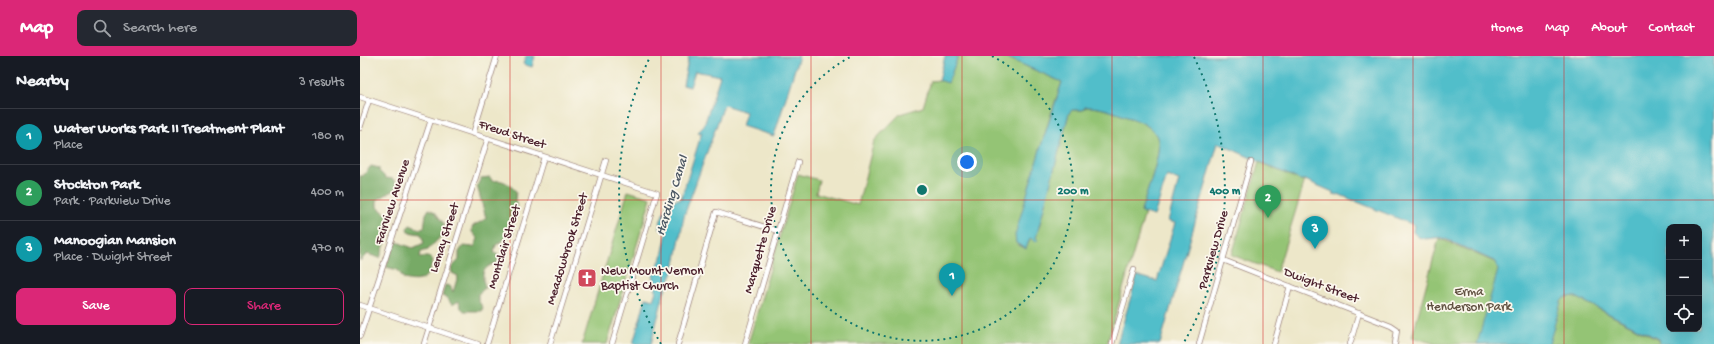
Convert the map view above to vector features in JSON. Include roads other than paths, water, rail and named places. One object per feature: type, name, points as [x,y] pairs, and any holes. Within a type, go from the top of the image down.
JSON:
[{"type":"street","points":[[473,134],[497,56]]},
{"type":"street","name":"Freud Street","points":[[360,97],[657,193],[612,344]]},
{"type":"street","points":[[360,128],[369,100]]},
{"type":"street","name":"Fairview Avenue","points":[[360,336],[431,120]]},
{"type":"street","name":"Lemay Street","points":[[424,344],[488,138]]},
{"type":"street","name":"Montclair Street","points":[[487,344],[544,157]]},
{"type":"street","name":"Meadowbrook Street","points":[[550,344],[606,160]]},
{"type":"street","name":"Marquette Drive","points":[[745,344],[798,162]]},
{"type":"street","name":"Parkview Drive","points":[[1199,344],[1251,162]]},
{"type":"street","points":[[678,344],[716,212],[778,231]]},
{"type":"street","name":"Dwight Street","points":[[1223,260],[1395,328],[1397,334],[1395,344]]},
{"type":"street","points":[[1112,344],[1134,269]]},
{"type":"street","points":[[1274,344],[1290,286]]},
{"type":"street","points":[[360,306],[478,344]]},
{"type":"street","points":[[1350,344],[1359,313]]},
{"type":"water","points":[[526,56],[535,56],[532,67],[523,64]]},
{"type":"water","points":[[689,56],[799,56],[774,136],[742,126],[746,112],[724,105],[684,216],[674,270],[664,293],[651,344],[633,344],[646,298],[653,300],[656,291],[653,273],[662,257],[667,232],[659,228],[662,218],[668,205],[681,199],[702,132],[698,132],[704,126],[720,76],[695,71],[690,87],[683,85]]},
{"type":"water","points":[[945,56],[958,56],[948,83],[939,80]]},
{"type":"water","points":[[1003,56],[1714,56],[1714,344],[1659,344],[1660,340],[1576,297],[1567,297],[1561,302],[1549,344],[1477,344],[1498,270],[1496,262],[1443,238],[1420,238],[1413,232],[1414,225],[1338,194],[1333,194],[1333,192],[1305,180],[1300,180],[1218,143],[1160,344],[1117,344],[1137,276],[1157,281],[1175,223],[1168,221],[1179,180],[1167,176],[1154,216],[1141,212],[1158,155],[1159,146],[1156,135],[1150,128],[1141,122],[1096,107],[1085,107],[1083,110],[1072,110],[1069,113],[1036,238],[1038,240],[1036,242],[1030,238],[1026,249],[1016,243],[1015,235],[1041,146],[1062,82]]},
{"type":"place","name":"Stockton Park","points":[[1268,218]]},
{"type":"place","name":"Manoogian Mansion","points":[[1315,249]]},
{"type":"place","name":"New Mount Vernon Baptist Church","points":[[587,278]]},
{"type":"place","name":"Water Works Park II Treatment Plant","points":[[952,296]]},
{"type":"water label","name":"Harding Canal","points":[[673,196]]},
{"type":"park label","name":"Erma Henderson Park","points":[[1469,300]]}]
